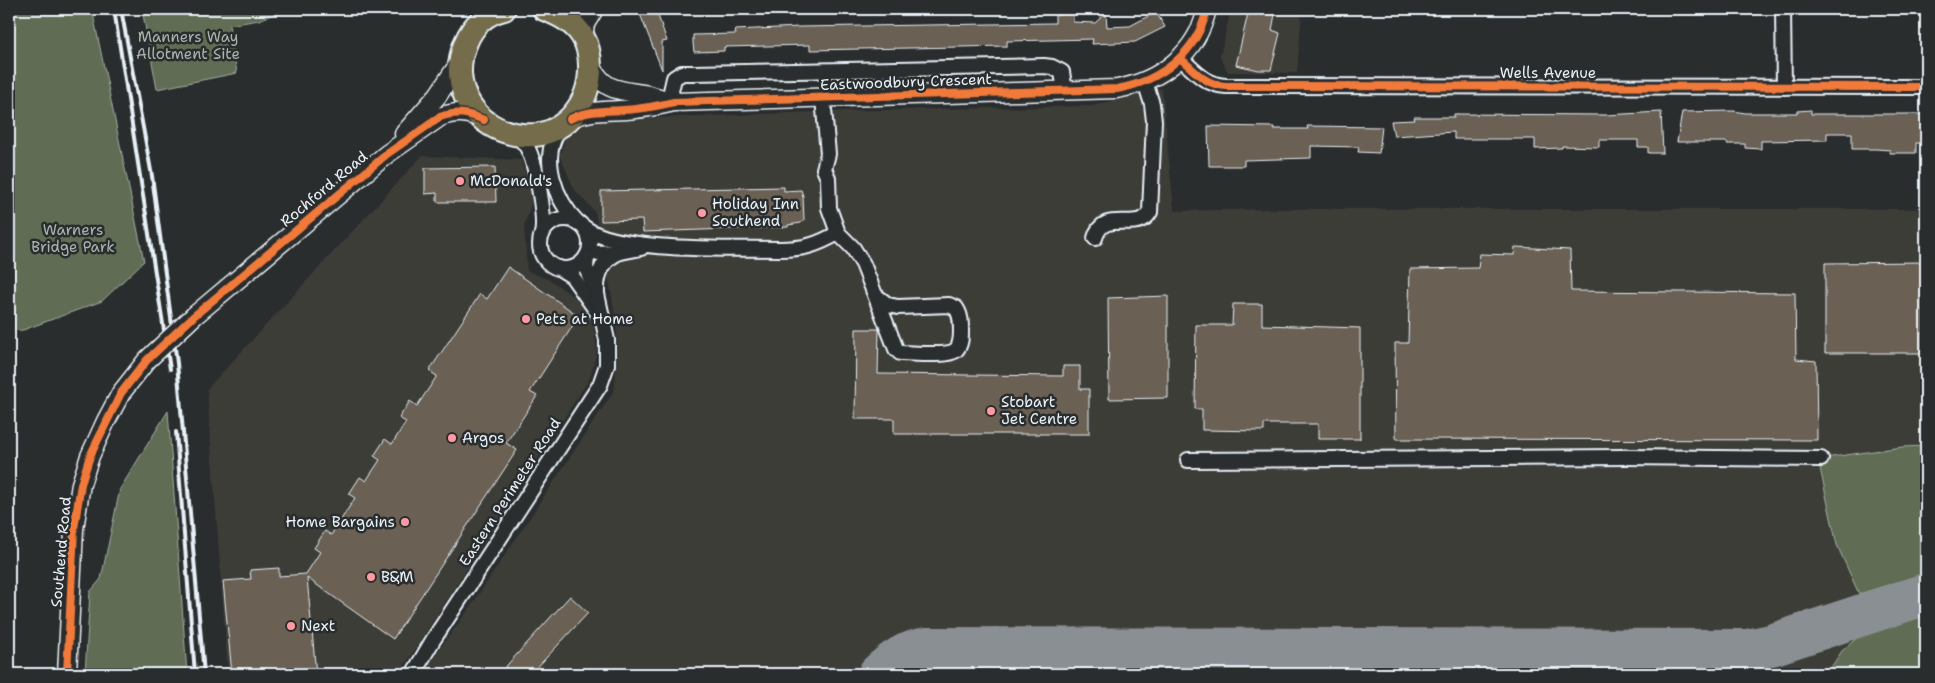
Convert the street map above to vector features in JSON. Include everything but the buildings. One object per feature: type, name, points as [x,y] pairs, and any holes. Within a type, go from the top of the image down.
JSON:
[{"type":"main road","points":[[474,9],[458,65],[460,81],[466,98],[471,107],[484,120],[511,133],[532,135],[552,131],[566,122],[579,109],[587,92],[590,74],[587,47],[583,38],[566,19],[545,9]]},
{"type":"main road","points":[[467,38],[483,18],[504,9]]},
{"type":"street","points":[[583,38],[585,24],[594,9]]},
{"type":"street","name":"Eastwoodbury Crescent","points":[[566,122],[578,115],[590,112],[634,110],[674,102],[823,107],[1117,89],[1145,82],[1161,74],[1180,58],[1199,33],[1207,9]]},
{"type":"street","points":[[1783,9],[1784,87]]},
{"type":"street","name":"Wells Avenue","points":[[1180,58],[1208,82],[1216,86],[1926,87]]},
{"type":"street","name":"Eastwoodbury Crescent","points":[[590,63],[598,77],[610,88],[645,94],[674,102]]},
{"type":"street","name":"Rochford Road","points":[[388,154],[438,95],[458,65]]},
{"type":"street","points":[[674,102],[671,91],[674,78],[682,73],[1052,66],[1062,72],[1065,91]]},
{"type":"street","points":[[1145,82],[1152,104],[1154,121],[1151,197]]},
{"type":"street","points":[[823,107],[828,154],[824,169],[828,178],[829,208],[836,227],[863,264],[875,295],[896,349],[900,353],[945,354],[953,352],[957,348],[961,340],[961,324],[956,308],[949,306],[898,307],[888,305],[875,295]]},
{"type":"street","name":"Rochford Road","points":[[147,360],[194,316],[388,154],[440,117],[448,114],[464,112],[484,120]]},
{"type":"street","points":[[566,122],[554,135],[551,144],[550,169],[562,200],[590,240],[587,256]]},
{"type":"street","points":[[511,133],[522,140],[530,156],[544,218],[542,251],[551,264],[557,267],[572,268],[594,253],[621,252],[649,246]]},
{"type":"street","points":[[542,235],[547,228],[557,221],[569,220],[601,236],[649,246],[800,249],[815,245],[836,227]]},
{"type":"street","points":[[597,294],[597,280],[600,269],[609,258],[621,252]]},
{"type":"street","name":"Eastern Perimeter Road","points":[[414,674],[433,640],[600,385],[607,365],[606,331],[597,294],[588,274],[587,256]]},
{"type":"street","name":"Eastern Perimeter Road","points":[[557,267],[572,276],[603,320]]},
{"type":"street","name":"Southend Road","points":[[67,674],[74,528],[81,484],[90,456],[121,393],[147,360]]},
{"type":"street","points":[[1188,460],[1625,457],[1821,459]]},
{"type":"shaded area","points":[[1231,9],[1302,9],[1297,73],[1228,72],[1220,57]]},
{"type":"shaded area","points":[[1162,88],[1174,211],[1272,209],[1926,209],[1926,674],[421,674],[471,606],[614,391],[617,363],[617,333],[612,297],[595,212],[574,189],[560,156],[566,135],[589,121],[625,119],[842,111],[1092,106]]},
{"type":"shaded area","points":[[422,156],[521,160],[533,197],[524,226],[527,271],[550,280],[580,301],[593,324],[597,351],[590,378],[399,674],[228,674],[207,389]]},
{"type":"green space","name":"Warners Bridge Park","points":[[9,9],[92,9],[144,261],[102,301],[23,330],[9,331]]},
{"type":"green space","name":"Manners Way Allotment Site","points":[[142,9],[286,9],[259,20],[229,25],[237,73],[157,89]]},
{"type":"green space","points":[[168,411],[187,674],[85,674],[90,592],[101,579],[120,489]]},
{"type":"green space","points":[[1926,446],[1926,573],[1859,594],[1837,545],[1818,459],[1902,447]]},
{"type":"green space","points":[[1926,613],[1926,674],[1832,674],[1832,666],[1842,651],[1860,635]]},
{"type":"green space","points":[[951,663],[968,664],[985,671],[985,674],[913,674],[933,667]]},
{"type":"taxiway","points":[[879,674],[901,657],[913,651],[927,648],[1747,650],[1771,645],[1926,594]]},
{"type":"railway","points":[[114,9],[170,369]]},
{"type":"railway","points":[[121,9],[152,176],[177,363],[204,674]]},
{"type":"railway","points":[[176,432],[195,674]]},
{"type":"cycle path","points":[[570,119],[586,113],[640,109],[674,102],[1117,89],[1148,79],[1162,72],[1175,62],[1186,52],[1195,39],[1207,9]]},
{"type":"cycle path","points":[[1180,58],[1206,80],[1226,86],[1926,87]]},
{"type":"cycle path","points":[[67,674],[74,529],[81,484],[90,456],[121,393],[147,360],[194,316],[387,154],[440,117],[462,114],[484,120]]},
{"type":"place","name":"McDonald's","points":[[460,181]]},
{"type":"place","name":"Holiday Inn Southend","points":[[702,213]]},
{"type":"place","name":"Pets at Home","points":[[526,319]]},
{"type":"place","name":"Stobart Jet Centre","points":[[991,411]]},
{"type":"place","name":"Argos","points":[[452,438]]},
{"type":"place","name":"Home Bargains","points":[[405,522]]},
{"type":"place","name":"B&M","points":[[371,577]]},
{"type":"place","name":"Next","points":[[291,626]]}]
